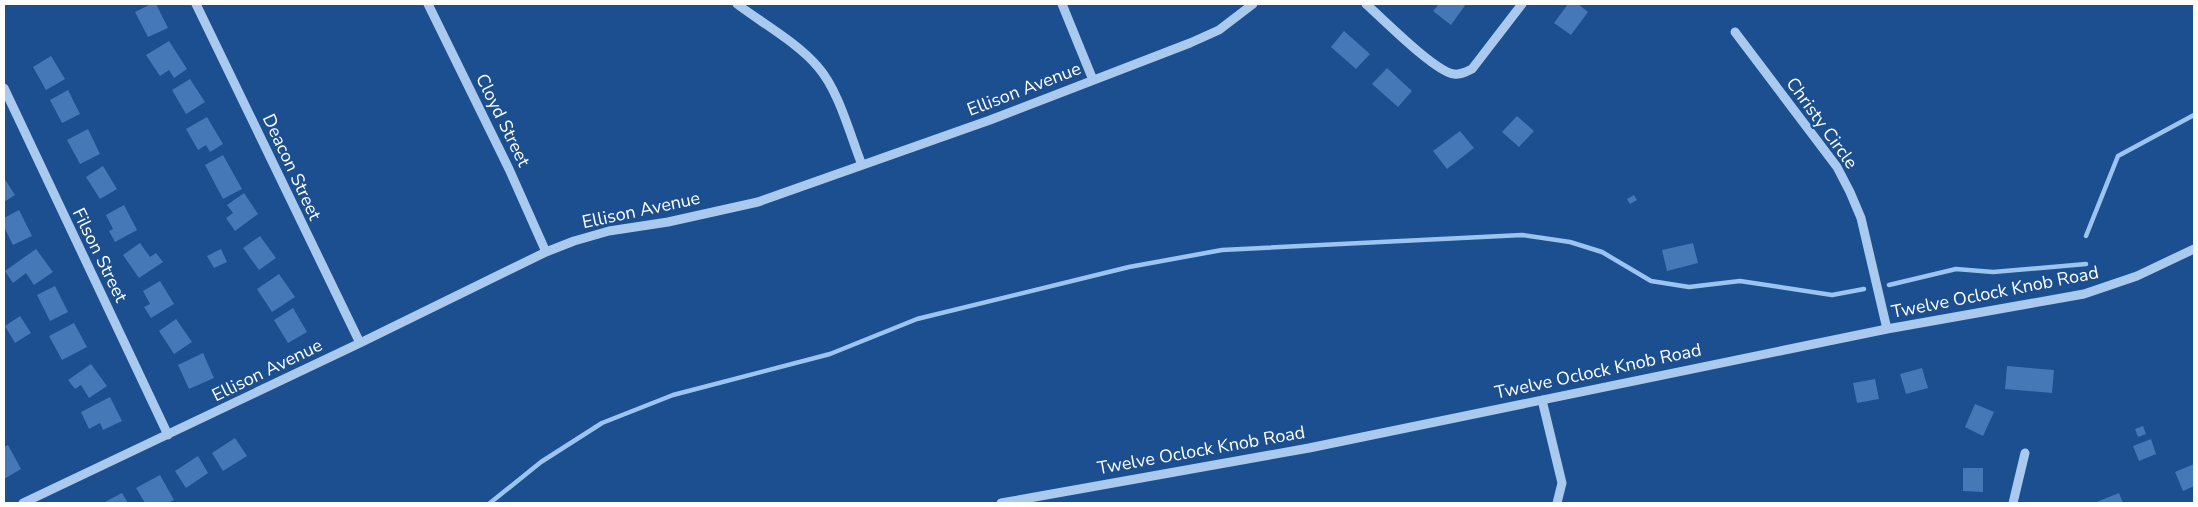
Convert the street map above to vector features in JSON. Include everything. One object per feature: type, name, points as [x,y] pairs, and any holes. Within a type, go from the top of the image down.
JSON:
[{"type":"street","name":"Deacon Street","points":[[196,4],[360,344]]},
{"type":"street","name":"Cloyd Street","points":[[428,4],[509,169],[546,252]]},
{"type":"street","points":[[737,4],[808,57],[819,68],[830,84],[862,165]]},
{"type":"street","points":[[1062,4],[1093,80]]},
{"type":"street","name":"Ellison Avenue","points":[[23,503],[360,344],[546,252],[609,231],[668,222],[758,202],[990,120],[1212,33],[1239,16],[1253,4]]},
{"type":"street","points":[[1366,4],[1422,54],[1445,71],[1454,74],[1463,74],[1472,69],[1522,4]]},
{"type":"street","name":"Christy Circle","points":[[1735,32],[1837,167],[1850,192],[1860,218],[1887,329]]},
{"type":"street","name":"Filson Street","points":[[4,88],[168,435]]},
{"type":"street","name":"Twelve Oclock Knob Road","points":[[1002,503],[1309,448],[1887,329],[2084,294],[2136,276],[2194,249]]},
{"type":"street","points":[[1542,400],[1562,484],[1557,503]]},
{"type":"street","points":[[2013,503],[2025,453]]},
{"type":"building","points":[[151,4],[156,4],[168,28],[148,37],[135,12]]},
{"type":"building","points":[[1439,4],[1466,4],[1451,25],[1433,11]]},
{"type":"building","points":[[1568,4],[1578,4],[1588,12],[1571,35],[1554,23]]},
{"type":"building","points":[[1344,31],[1370,54],[1356,69],[1331,47]]},
{"type":"building","points":[[169,41],[187,69],[174,78],[169,70],[160,76],[146,55]]},
{"type":"building","points":[[51,56],[65,79],[46,90],[33,67]]},
{"type":"building","points":[[1387,68],[1412,91],[1398,107],[1372,84]]},
{"type":"building","points":[[190,79],[205,102],[186,114],[172,90]]},
{"type":"building","points":[[68,90],[80,114],[62,123],[50,100]]},
{"type":"building","points":[[1517,116],[1534,131],[1519,147],[1502,132]]},
{"type":"building","points":[[207,117],[223,144],[210,152],[206,145],[198,150],[186,129]]},
{"type":"building","points":[[88,129],[100,154],[80,164],[67,140]]},
{"type":"building","points":[[1460,131],[1474,148],[1447,169],[1433,151]]},
{"type":"building","points":[[223,155],[242,189],[223,199],[205,165]]},
{"type":"building","points":[[103,166],[117,189],[100,199],[86,177]]},
{"type":"building","points":[[4,178],[15,195],[4,202]]},
{"type":"building","points":[[244,193],[258,214],[235,231],[226,218],[233,213],[227,205]]},
{"type":"building","points":[[1634,195],[1637,200],[1630,204],[1627,199]]},
{"type":"building","points":[[124,205],[137,230],[115,242],[109,231],[113,229],[106,215]]},
{"type":"building","points":[[19,210],[32,236],[13,245],[4,227],[4,218]]},
{"type":"building","points":[[260,236],[276,258],[259,270],[243,248]]},
{"type":"building","points":[[140,243],[150,257],[156,253],[163,262],[139,278],[123,255]]},
{"type":"building","points":[[1693,243],[1698,263],[1667,271],[1662,250]]},
{"type":"building","points":[[36,249],[53,272],[34,285],[26,273],[13,283],[5,271]]},
{"type":"building","points":[[221,249],[227,262],[214,268],[207,256]]},
{"type":"building","points":[[279,274],[295,297],[272,312],[257,289]]},
{"type":"building","points":[[160,281],[174,304],[151,318],[144,307],[150,304],[143,291]]},
{"type":"building","points":[[55,286],[68,312],[50,321],[37,295]]},
{"type":"building","points":[[293,308],[307,332],[288,343],[274,320]]},
{"type":"building","points":[[20,316],[31,333],[15,343],[5,326]]},
{"type":"building","points":[[176,319],[192,342],[174,354],[159,331]]},
{"type":"building","points":[[74,323],[87,347],[62,360],[49,336]]},
{"type":"building","points":[[203,353],[214,378],[189,389],[178,365]]},
{"type":"building","points":[[91,364],[107,386],[89,398],[81,385],[75,389],[68,380]]},
{"type":"building","points":[[2007,366],[2054,370],[2052,393],[2005,389]]},
{"type":"building","points":[[1922,368],[1928,388],[1906,394],[1900,374]]},
{"type":"building","points":[[1875,379],[1879,399],[1857,403],[1853,383]]},
{"type":"building","points":[[110,397],[122,421],[103,430],[100,423],[89,429],[81,412]]},
{"type":"building","points":[[1975,404],[1994,412],[1983,436],[1965,427]]},
{"type":"building","points":[[2143,426],[2146,434],[2138,437],[2135,429]]},
{"type":"building","points":[[235,438],[247,456],[223,471],[212,453]]},
{"type":"building","points":[[2151,439],[2156,454],[2139,461],[2133,446]]},
{"type":"building","points":[[8,445],[21,469],[4,479],[4,447]]},
{"type":"building","points":[[198,456],[208,473],[186,488],[175,471]]},
{"type":"building","points":[[2194,464],[2194,486],[2183,491],[2175,472]]},
{"type":"building","points":[[1963,468],[1983,468],[1983,492],[1963,491]]},
{"type":"building","points":[[160,475],[174,500],[168,503],[145,503],[136,488]]},
{"type":"building","points":[[122,493],[128,503],[103,503]]},
{"type":"building","points":[[2119,493],[2123,503],[2094,503]]},
{"type":"waterway","points":[[2086,236],[2118,156],[2194,115]]},
{"type":"waterway","points":[[490,503],[541,462],[602,423],[673,395],[830,354],[917,319],[1129,267],[1222,250],[1522,235],[1570,242],[1602,252],[1651,281],[1689,287],[1740,281],[1832,295],[1864,289]]},
{"type":"waterway","points":[[1889,285],[1956,269],[1993,272],[2086,264]]}]
